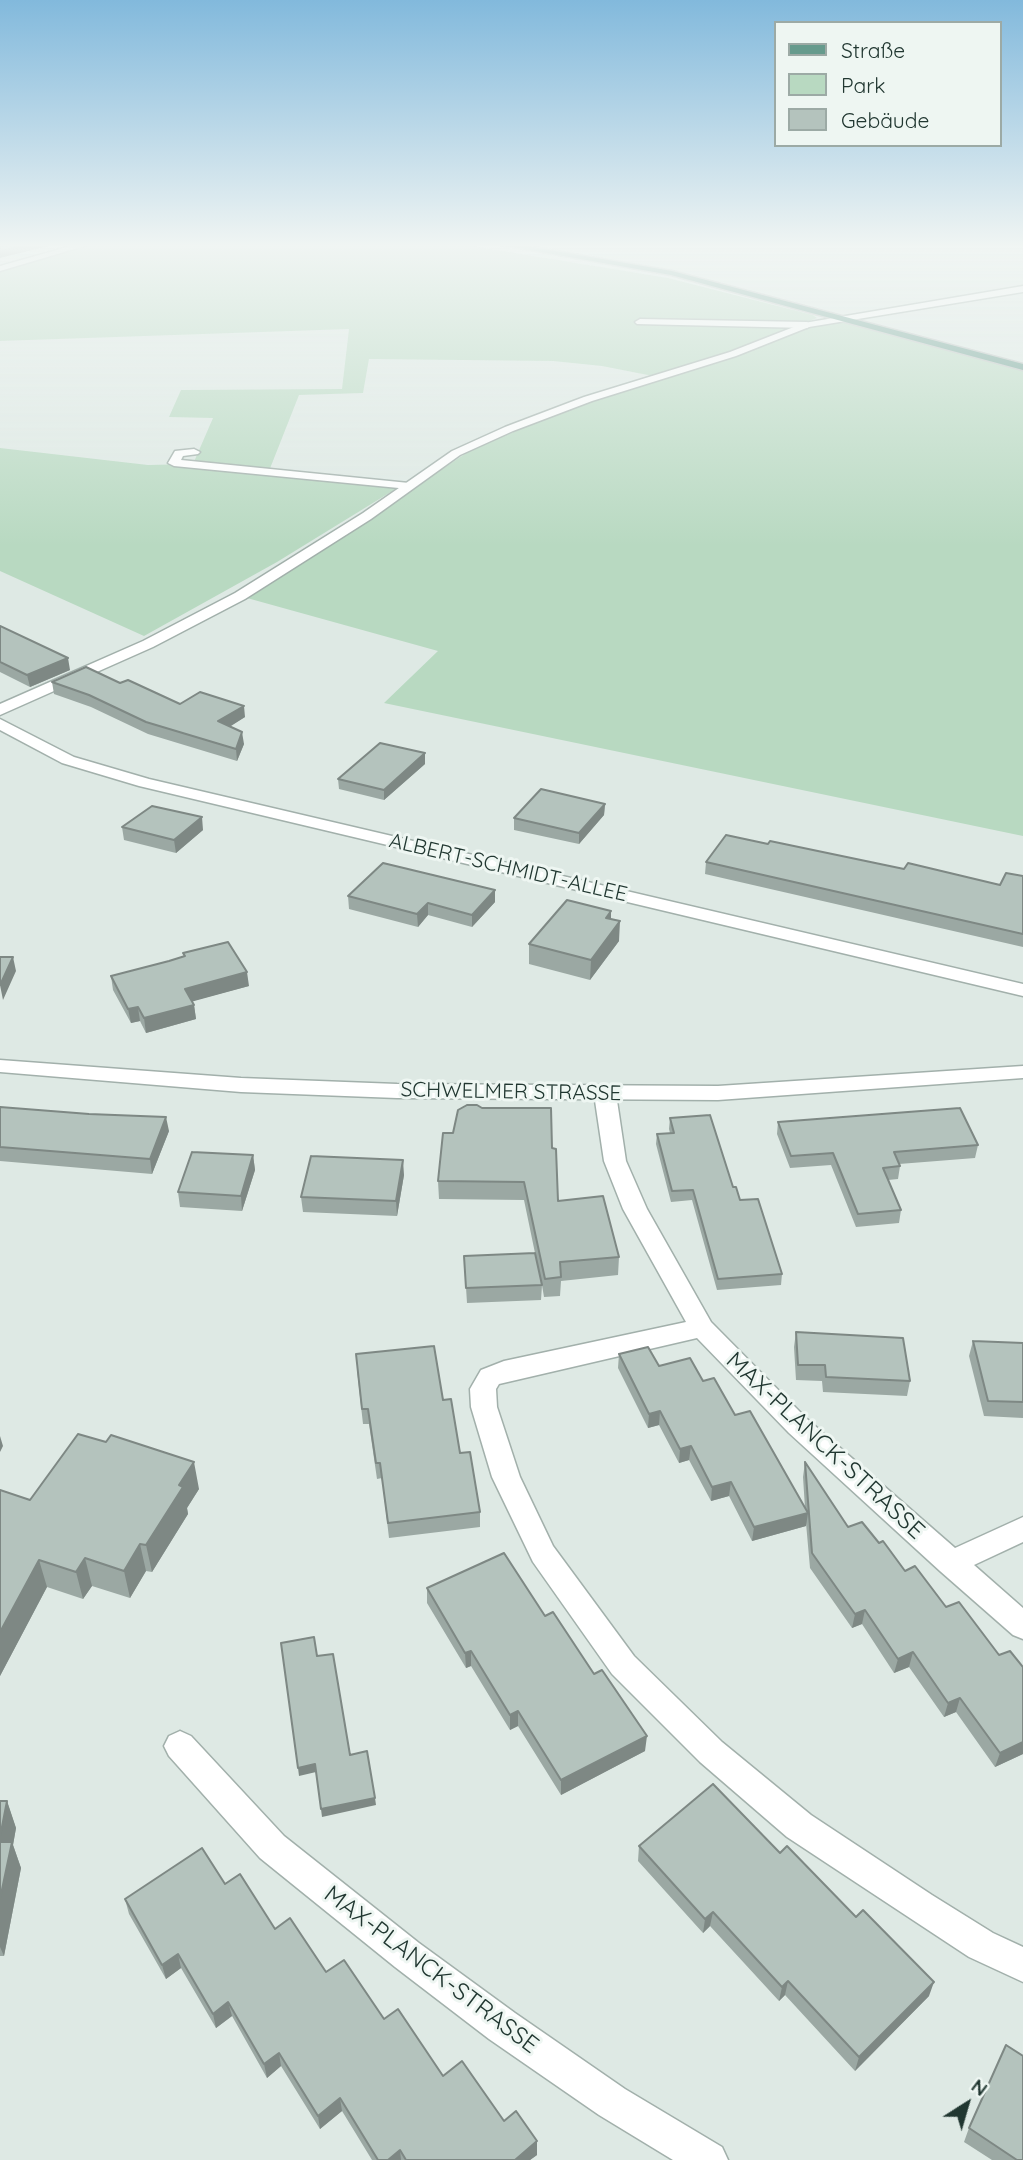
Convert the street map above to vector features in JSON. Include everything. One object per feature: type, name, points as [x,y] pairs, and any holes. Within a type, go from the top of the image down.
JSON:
[{"type":"main road","points":[[942,345],[1023,367]]},
{"type":"street","points":[[0,710],[148,644],[240,596],[367,516],[456,453],[509,429],[588,399],[756,345]]},
{"type":"street","points":[[194,452],[179,453],[174,463],[409,486]]},
{"type":"street","name":"ALBERT-SCHMIDT-ALLEE","points":[[0,724],[68,760],[145,783],[1023,990]]},
{"type":"street","name":"SCHWELMER STRASSE","points":[[0,1066],[241,1085],[397,1091],[606,1094],[731,1092],[1023,1072]]},
{"type":"street","name":"MAX-PLANCK-STRASSE","points":[[606,1094],[615,1161],[635,1209],[702,1328],[798,1426],[1023,1626]]},
{"type":"street","points":[[702,1328],[505,1371],[491,1377],[483,1389],[484,1407],[506,1477],[543,1554],[623,1665],[710,1752],[799,1826],[981,1945],[1023,1965]]},
{"type":"street","points":[[950,1563],[1023,1528]]},
{"type":"street","name":"MAX-PLANCK-STRASSE","points":[[180,1746],[272,1847],[407,1955],[502,2026],[612,2102],[709,2160]]},
{"type":"green space","points":[[347,345],[750,345],[717,358],[653,376],[602,366],[553,361],[369,359],[363,393],[299,395],[269,471],[398,483],[394,490],[277,562],[144,636],[0,571],[0,448],[148,465],[193,464],[213,418],[169,417],[181,390],[342,389]]},
{"type":"green space","points":[[762,345],[929,345],[1023,370],[1023,836],[384,703],[438,651],[247,598],[474,448],[596,399],[712,364]]},
{"type":"building","points":[[0,626],[68,658],[27,675],[0,662]]},
{"type":"building","points":[[86,667],[120,683],[128,680],[180,704],[200,692],[244,706],[218,721],[242,732],[236,749],[146,722],[89,695],[52,682]]},
{"type":"building","points":[[380,743],[425,753],[384,790],[338,779]]},
{"type":"building","points":[[541,789],[605,804],[579,833],[514,818]]},
{"type":"building","points":[[152,806],[202,817],[174,840],[122,827]]},
{"type":"building","points":[[726,835],[768,844],[770,841],[904,869],[908,863],[1000,885],[1006,873],[1023,876],[1023,934],[706,862]]},
{"type":"building","points":[[383,863],[495,890],[472,915],[428,903],[417,914],[348,896]]},
{"type":"building","points":[[567,900],[611,911],[606,918],[620,921],[591,960],[529,944]]},
{"type":"building","points":[[228,942],[247,972],[185,989],[194,1005],[144,1018],[138,1007],[128,1009],[111,976],[185,956],[183,953]]},
{"type":"building","points":[[0,957],[13,957],[0,985]]},
{"type":"building","points":[[467,1105],[482,1108],[551,1108],[558,1201],[603,1196],[619,1257],[560,1262],[561,1277],[545,1279],[524,1182],[438,1181],[443,1133],[453,1133],[458,1110]]},
{"type":"building","points":[[0,1107],[166,1117],[150,1159],[0,1147]]},
{"type":"building","points":[[960,1108],[978,1145],[894,1152],[900,1166],[883,1168],[901,1210],[858,1214],[833,1153],[791,1156],[778,1122]]},
{"type":"building","points":[[710,1115],[733,1187],[736,1187],[740,1200],[758,1199],[782,1274],[718,1279],[693,1190],[672,1191],[657,1134],[674,1133],[670,1118]]},
{"type":"building","points":[[192,1152],[253,1155],[241,1196],[178,1192]]},
{"type":"building","points":[[311,1156],[403,1160],[396,1201],[301,1197]]},
{"type":"building","points":[[535,1253],[542,1285],[466,1288],[464,1256]]},
{"type":"building","points":[[796,1332],[903,1338],[910,1381],[826,1377],[825,1365],[798,1365]]},
{"type":"building","points":[[973,1341],[1023,1343],[1023,1402],[988,1401]]},
{"type":"building","points":[[434,1346],[443,1400],[451,1399],[460,1453],[470,1452],[480,1512],[388,1523],[380,1463],[376,1463],[368,1409],[362,1409],[356,1354]]},
{"type":"building","points":[[648,1347],[659,1366],[690,1358],[703,1381],[714,1378],[735,1415],[750,1411],[808,1513],[754,1527],[731,1482],[712,1487],[691,1446],[680,1449],[660,1411],[649,1414],[619,1354]]},
{"type":"building","points":[[78,1434],[106,1442],[111,1435],[194,1462],[179,1485],[183,1487],[146,1545],[140,1544],[124,1571],[85,1558],[76,1572],[39,1560],[0,1632],[0,1490],[30,1500]]},
{"type":"building","points":[[805,1462],[848,1527],[862,1522],[879,1543],[883,1541],[905,1571],[915,1566],[946,1607],[959,1602],[999,1655],[1010,1651],[1023,1667],[1023,1742],[1000,1753],[960,1698],[948,1703],[913,1652],[898,1659],[865,1610],[855,1614],[812,1553]]},
{"type":"building","points":[[504,1553],[545,1616],[553,1612],[594,1674],[602,1670],[647,1736],[561,1780],[518,1711],[510,1715],[471,1651],[465,1653],[427,1588]]},
{"type":"building","points":[[314,1637],[317,1656],[333,1654],[350,1755],[367,1751],[375,1798],[321,1809],[315,1764],[298,1768],[281,1643]]},
{"type":"building","points":[[713,1784],[780,1853],[787,1846],[856,1917],[863,1910],[934,1982],[859,2057],[788,1981],[782,1987],[713,1912],[705,1919],[639,1846]]},
{"type":"building","points":[[0,1801],[7,1801],[0,1837]]},
{"type":"building","points":[[0,1842],[12,1842],[0,1899]]},
{"type":"building","points":[[202,1848],[225,1884],[240,1874],[275,1929],[290,1918],[326,1972],[344,1960],[384,2019],[398,2009],[443,2076],[462,2061],[504,2121],[516,2111],[537,2141],[515,2160],[406,2160],[400,2150],[388,2160],[378,2160],[340,2098],[318,2116],[279,2053],[264,2064],[228,2002],[213,2014],[178,1954],[162,1965],[125,1899]]},
{"type":"building","points":[[1006,2045],[1023,2056],[1023,2160],[1017,2160],[969,2128]]}]
